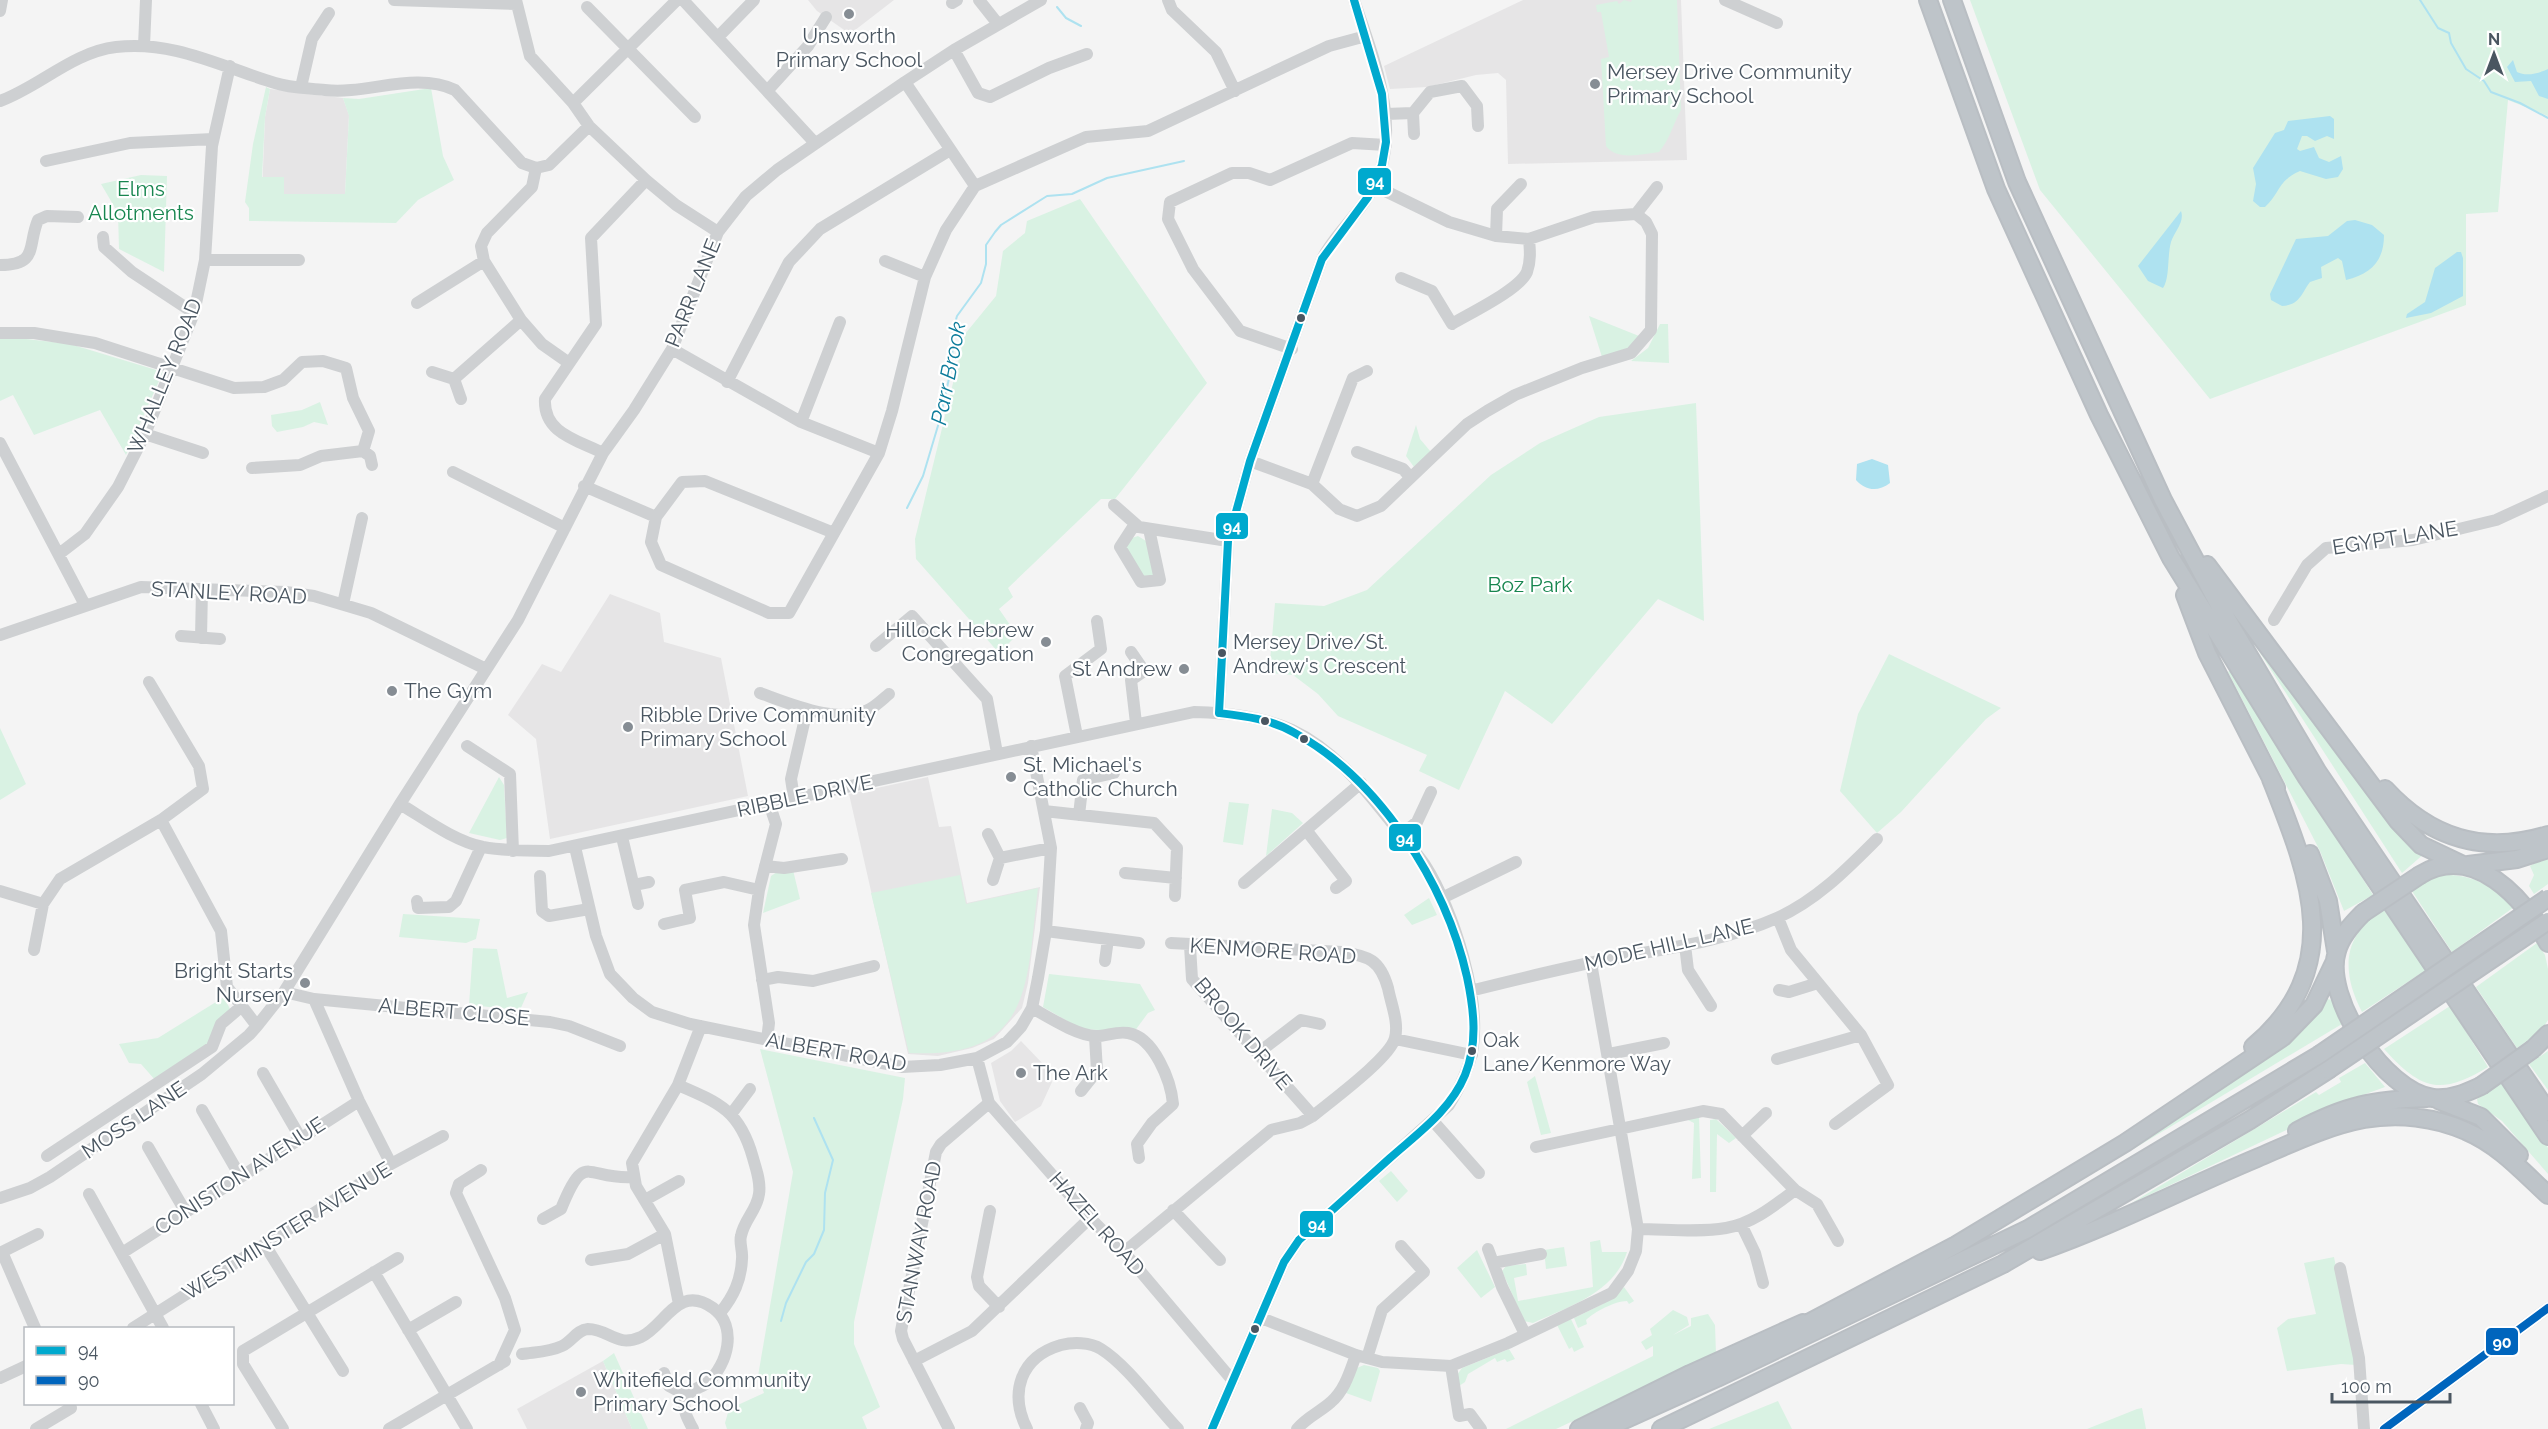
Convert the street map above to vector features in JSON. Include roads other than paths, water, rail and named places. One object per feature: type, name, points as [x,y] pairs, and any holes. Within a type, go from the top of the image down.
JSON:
[{"type":"highway","points":[[1928,0],[1996,189],[2099,415],[2170,558],[2206,652],[2316,866],[2328,901],[2336,956],[2337,987],[2344,1007],[2379,1063],[2406,1086],[2464,1109],[2488,1123],[2548,1186]]},
{"type":"highway","points":[[1952,0],[2017,182],[2163,500],[2220,607],[2317,771],[2548,1112]]},
{"type":"highway","points":[[2163,500],[2190,541],[2321,720],[2412,838],[2431,852],[2487,874],[2514,896],[2548,943]]},
{"type":"highway","points":[[2170,558],[2307,777],[2548,1136]]},
{"type":"highway","points":[[2321,720],[2397,802],[2435,830],[2452,837],[2486,844],[2521,842],[2548,835]]},
{"type":"highway","points":[[2126,1143],[2229,1068],[2264,1039],[2290,1005],[2301,984],[2311,947],[2312,901],[2301,855],[2271,779]]},
{"type":"highway","points":[[1579,1429],[1690,1374],[1818,1316],[1956,1245],[2126,1143],[2295,1027],[2314,1005],[2352,923],[2363,913],[2420,875],[2437,867],[2517,859],[2548,849]]},
{"type":"highway","points":[[1604,1429],[1716,1378],[2028,1228],[2319,1055],[2548,898]]},
{"type":"highway","points":[[1660,1429],[2002,1264],[2250,1120],[2548,921]]},
{"type":"highway","points":[[2196,1184],[2328,1115],[2380,1100],[2459,1096],[2481,1086],[2534,1049],[2548,1034]]},
{"type":"highway","points":[[2002,1264],[2081,1237],[2196,1184],[2318,1132],[2365,1119],[2399,1116],[2443,1123],[2479,1137],[2497,1148],[2548,1195]]},
{"type":"highway","points":[[1716,1378],[1818,1316]]},
{"type":"street","points":[[0,11],[2,0]]},
{"type":"street","points":[[144,46],[146,0]]},
{"type":"street","points":[[394,0],[516,2],[530,56],[573,103],[589,126],[645,180],[676,205],[718,232]]},
{"type":"street","points":[[573,103],[677,0]]},
{"type":"street","points":[[683,0],[816,143]]},
{"type":"street","points":[[718,36],[754,0]]},
{"type":"street","points":[[979,0],[998,24]]},
{"type":"street","name":"PARR LANE","points":[[399,804],[518,620],[584,486],[603,453],[672,349],[718,232],[746,196],[816,143],[905,82],[954,50],[1041,0]]},
{"type":"street","points":[[1168,0],[1172,10],[1216,52],[1235,91]]},
{"type":"street","points":[[1219,713],[1228,541],[1250,461],[1328,248],[1374,186],[1386,145],[1386,114],[1366,36],[1354,0]]},
{"type":"street","points":[[1725,0],[1777,23]]},
{"type":"street","points":[[587,7],[695,117]]},
{"type":"street","points":[[301,87],[312,39],[329,13]]},
{"type":"street","points":[[768,90],[808,46],[826,17]]},
{"type":"street","points":[[834,533],[705,481],[682,482],[656,517],[651,542],[661,565],[769,613],[789,613],[834,533],[879,453],[892,411],[925,277],[946,230],[975,186],[1086,137],[1148,131],[1329,46],[1366,36]]},
{"type":"street","points":[[0,101],[68,64],[114,47],[144,46],[188,53],[277,84],[338,92],[441,83],[455,90],[522,163],[536,168],[549,165],[589,126]]},
{"type":"street","points":[[954,50],[978,93],[990,96],[1049,68],[1087,54]]},
{"type":"street","name":"WHALLEY ROAD","points":[[59,554],[85,534],[118,487],[145,435],[194,314],[205,260],[213,139],[230,66]]},
{"type":"street","points":[[905,82],[975,186]]},
{"type":"street","points":[[1414,134],[1413,113],[1430,92],[1462,86],[1478,106],[1478,126]]},
{"type":"street","points":[[1386,114],[1413,113]]},
{"type":"street","points":[[46,161],[130,143],[213,139]]},
{"type":"street","points":[[1292,349],[1240,331],[1193,269],[1168,219],[1170,202],[1232,173],[1249,173],[1270,180],[1352,143],[1386,145]]},
{"type":"street","points":[[727,382],[789,262],[820,229],[950,150]]},
{"type":"street","points":[[536,168],[532,187],[487,232],[481,246],[484,261],[521,320],[542,344],[570,363]]},
{"type":"street","points":[[603,453],[559,432],[549,424],[544,410],[545,399],[596,324],[591,238],[645,180]]},
{"type":"street","points":[[1496,236],[1497,209],[1521,184]]},
{"type":"street","points":[[1250,461],[1312,484],[1340,509],[1357,516],[1382,506],[1467,424],[1487,411],[1515,395],[1582,368],[1631,353],[1646,339],[1652,323],[1652,234],[1646,222],[1636,214],[1594,217],[1529,239],[1496,236],[1449,222],[1374,186]]},
{"type":"street","points":[[1636,214],[1638,207],[1657,187]]},
{"type":"street","points":[[0,265],[19,264],[32,252],[38,219],[47,216],[78,217]]},
{"type":"street","points":[[103,237],[104,247],[132,272],[194,314]]},
{"type":"street","points":[[1401,278],[1432,291],[1452,324],[1517,284],[1526,273],[1530,257],[1529,239]]},
{"type":"street","points":[[205,260],[299,260]]},
{"type":"street","points":[[417,303],[484,261]]},
{"type":"street","points":[[885,261],[925,277]]},
{"type":"street","points":[[454,379],[521,320]]},
{"type":"street","points":[[801,422],[840,322]]},
{"type":"street","points":[[0,333],[34,333],[95,344],[234,388],[264,387],[283,380],[302,362],[323,361],[346,368],[353,398],[369,431],[363,451]]},
{"type":"street","points":[[672,349],[801,422],[879,453]]},
{"type":"street","points":[[1312,484],[1353,378],[1367,371]]},
{"type":"street","points":[[432,372],[454,379]]},
{"type":"street","points":[[454,379],[461,399]]},
{"type":"street","points":[[145,435],[203,453]]},
{"type":"street","points":[[0,443],[4,460],[59,554],[85,605]]},
{"type":"street","points":[[252,468],[300,465],[321,456],[363,451],[370,456],[372,465]]},
{"type":"street","points":[[1357,452],[1403,469],[1410,477]]},
{"type":"street","points":[[453,472],[564,528]]},
{"type":"street","points":[[584,486],[656,517]]},
{"type":"street","name":"EGYPT LANE","points":[[2274,620],[2307,565],[2326,548],[2423,537],[2496,520],[2548,496]]},
{"type":"street","points":[[1114,505],[1135,524],[1149,529],[1228,541]]},
{"type":"street","points":[[343,604],[362,518]]},
{"type":"street","points":[[1135,524],[1120,547],[1141,582],[1160,580],[1149,529]]},
{"type":"street","name":"STANLEY ROAD","points":[[0,635],[85,605],[147,587],[286,592],[343,604],[412,631],[486,669]]},
{"type":"street","points":[[201,638],[202,589]]},
{"type":"street","points":[[876,646],[912,616],[987,699],[997,753]]},
{"type":"street","points":[[1077,736],[1065,676],[1101,649],[1097,621]]},
{"type":"street","points":[[181,636],[220,639]]},
{"type":"street","points":[[1131,652],[1144,671],[1131,680],[1136,723]]},
{"type":"street","points":[[34,950],[43,904],[60,879],[160,820],[203,789],[199,766],[149,682]]},
{"type":"street","points":[[760,693],[807,710],[854,714],[869,710],[889,694]]},
{"type":"street","points":[[794,798],[791,779],[807,710]]},
{"type":"street","name":"RIBBLE DRIVE","points":[[399,804],[445,831],[481,847],[513,851],[575,847],[997,753],[1194,712],[1258,718],[1293,731],[1329,756],[1361,783],[1425,866],[1442,898],[1461,947],[1470,991],[1474,1023],[1472,1055],[1462,1084],[1449,1105],[1299,1240],[1284,1262],[1212,1429]]},
{"type":"street","points":[[467,746],[510,774],[513,851]]},
{"type":"street","name":"ALBERT ROAD","points":[[575,847],[596,936],[613,978],[633,998],[652,1012],[701,1026],[902,1067],[940,1065],[977,1058],[1007,1042],[1021,1027],[1032,1008],[1046,932],[1051,848],[1031,746]]},
{"type":"street","points":[[1079,815],[1083,780],[1114,773]]},
{"type":"street","points":[[1244,883],[1361,783]]},
{"type":"street","points":[[1401,835],[1417,822],[1431,792]]},
{"type":"street","points":[[767,1040],[769,1023],[754,925],[759,890],[776,825],[769,803]]},
{"type":"street","name":"MOSS LANE","points":[[0,1198],[20,1192],[50,1177],[202,1074],[257,1026],[284,992],[399,804]]},
{"type":"street","points":[[1044,811],[1154,823],[1177,848],[1175,896]]},
{"type":"street","points":[[160,820],[221,931],[227,987],[257,1026]]},
{"type":"street","points":[[1306,830],[1346,881],[1336,888]]},
{"type":"street","points":[[988,834],[1000,858],[993,880]]},
{"type":"street","points":[[622,837],[639,904]]},
{"type":"street","name":"MODE HILL LANE","points":[[1470,991],[1591,963],[1685,945],[1738,932],[1778,918],[1819,894],[1877,840]]},
{"type":"street","points":[[417,901],[418,908],[449,907],[456,901],[481,847]]},
{"type":"street","points":[[1000,858],[1051,848]]},
{"type":"street","points":[[765,866],[784,868],[842,859]]},
{"type":"street","points":[[1442,898],[1516,862]]},
{"type":"street","points":[[1125,873],[1176,878]]},
{"type":"street","points":[[540,876],[542,911],[549,916],[590,909]]},
{"type":"street","points":[[634,885],[649,882]]},
{"type":"street","points":[[664,924],[690,918],[685,890],[724,882],[759,890]]},
{"type":"street","points":[[0,891],[43,904]]},
{"type":"street","points":[[1778,918],[1791,950],[1861,1035],[1888,1085],[1835,1124]]},
{"type":"street","points":[[1046,932],[1139,943]]},
{"type":"street","points":[[1105,961],[1108,939]]},
{"type":"street","name":"KENMORE ROAD","points":[[1171,943],[1190,946],[1342,952],[1365,956],[1380,967],[1386,982],[1396,1021],[1395,1039]]},
{"type":"street","points":[[1685,945],[1688,970],[1711,1006]]},
{"type":"street","name":"BROOK DRIVE","points":[[1190,946],[1192,979],[1313,1116]]},
{"type":"street","points":[[1261,1318],[1361,1356],[1415,1365],[1451,1366],[1612,1293],[1628,1271],[1636,1251],[1638,1229],[1609,1054],[1591,963]]},
{"type":"street","points":[[762,980],[778,978],[813,981],[874,966]]},
{"type":"street","points":[[1779,990],[1789,993],[1818,983]]},
{"type":"street","name":"ALBERT CLOSE","points":[[284,992],[314,999],[550,1022],[569,1026],[620,1046]]},
{"type":"street","points":[[314,999],[358,1101],[391,1164]]},
{"type":"street","points":[[47,1156],[212,1047],[220,1024],[242,1006]]},
{"type":"street","points":[[1032,1008],[1066,1026],[1095,1036],[1116,1032],[1128,1033],[1136,1035],[1147,1044],[1178,1106],[1152,1123],[1133,1144],[1139,1158]]},
{"type":"street","points":[[1258,1053],[1300,1020],[1320,1024]]},
{"type":"street","points":[[679,1304],[665,1234],[633,1177],[632,1163],[678,1085],[701,1026]]},
{"type":"street","points":[[1777,1059],[1861,1035]]},
{"type":"street","points":[[1081,1090],[1097,1071],[1095,1036]]},
{"type":"street","points":[[1124,1252],[1271,1131],[1300,1123],[1313,1116],[1386,1055],[1395,1039],[1472,1055]]},
{"type":"street","points":[[1609,1054],[1664,1043]]},
{"type":"street","name":"HAZEL ROAD","points":[[977,1058],[989,1103],[1090,1218],[1124,1252],[1233,1381]]},
{"type":"street","points":[[263,1073],[300,1137]]},
{"type":"street","points":[[678,1085],[713,1100],[732,1113],[743,1128],[750,1148],[759,1194],[740,1238],[742,1256],[740,1277],[732,1299],[720,1312]]},
{"type":"street","points":[[732,1113],[744,1093]]},
{"type":"street","name":"CONISTON AVENUE","points":[[122,1253],[358,1101]]},
{"type":"street","name":"STANWAY ROAD","points":[[944,1428],[902,1331],[936,1152],[941,1144],[989,1103]]},
{"type":"street","points":[[202,1110],[240,1176]]},
{"type":"street","points":[[1536,1147],[1620,1127],[1703,1111],[1721,1114],[1795,1190],[1822,1210],[1838,1240]]},
{"type":"street","points":[[1742,1136],[1766,1113]]},
{"type":"street","points":[[1433,1121],[1479,1173]]},
{"type":"street","name":"WESTMINSTER AVENUE","points":[[136,1327],[391,1164],[443,1136]]},
{"type":"street","points":[[148,1147],[185,1211]]},
{"type":"street","points":[[389,1429],[504,1362],[515,1330],[505,1298],[456,1193],[459,1184],[481,1170]]},
{"type":"street","points":[[550,1218],[561,1209],[571,1183],[581,1172],[590,1170],[620,1178],[633,1177]]},
{"type":"street","points":[[645,1200],[679,1181]]},
{"type":"street","points":[[1638,1229],[1726,1228],[1741,1224],[1769,1209],[1795,1190]]},
{"type":"street","points":[[89,1194],[162,1327]]},
{"type":"street","points":[[1173,1210],[1220,1260]]},
{"type":"street","points":[[990,1211],[977,1277],[979,1286],[999,1307]]},
{"type":"street","points":[[914,1361],[972,1331],[1090,1218]]},
{"type":"street","points":[[1741,1224],[1755,1253],[1763,1283]]},
{"type":"street","points":[[34,1327],[1,1252],[38,1234]]},
{"type":"street","points":[[591,1260],[628,1254],[665,1234]]},
{"type":"street","points":[[265,1245],[343,1371]]},
{"type":"street","points":[[1297,1429],[1306,1419],[1331,1402],[1344,1387],[1382,1310],[1428,1269],[1401,1246]]},
{"type":"street","points":[[1488,1249],[1525,1334]]},
{"type":"street","points":[[1493,1263],[1541,1254]]},
{"type":"street","points":[[283,1429],[243,1364],[243,1351],[398,1258]]},
{"type":"street","points":[[2340,1268],[2359,1359],[2364,1429]]},
{"type":"street","points":[[374,1272],[467,1429]]},
{"type":"street","points":[[522,1354],[551,1350],[564,1345],[577,1333],[587,1329],[598,1331],[615,1340],[639,1338],[649,1333],[669,1310],[679,1304],[694,1300],[708,1304],[720,1312],[726,1322],[726,1353],[720,1368],[707,1383],[686,1395],[684,1401],[686,1416],[693,1429]]},
{"type":"street","points":[[408,1330],[456,1302]]},
{"type":"street","points":[[2384,1429],[2548,1308]]},
{"type":"street","points":[[1027,1429],[1019,1413],[1018,1398],[1019,1385],[1027,1368],[1036,1356],[1069,1343],[1100,1348],[1176,1428]]},
{"type":"street","points":[[1451,1366],[1459,1416],[1470,1414],[1481,1429]]},
{"type":"street","points":[[0,1378],[24,1367]]},
{"type":"street","points":[[664,1373],[669,1386],[686,1395]]},
{"type":"street","points":[[202,1405],[214,1429]]},
{"type":"street","points":[[36,1429],[70,1406]]},
{"type":"street","points":[[1080,1408],[1088,1423],[1086,1429]]},
{"type":"water","points":[[2513,60],[2517,72],[2533,74],[2548,69],[2548,99],[2539,96],[2531,81],[2515,82],[2507,67]]},
{"type":"water","points":[[2330,116],[2334,119],[2334,139],[2327,136],[2315,141],[2302,136],[2297,149],[2300,151],[2314,147],[2319,158],[2329,162],[2341,156],[2343,169],[2338,177],[2326,179],[2300,171],[2283,183],[2265,207],[2260,207],[2253,201],[2256,184],[2253,168],[2275,133],[2284,130],[2288,121]]},
{"type":"water","points":[[2181,211],[2180,223],[2171,242],[2167,279],[2163,288],[2148,281],[2138,266]]},
{"type":"water","points":[[2355,220],[2372,225],[2384,235],[2379,259],[2369,270],[2346,280],[2342,261],[2338,258],[2321,267],[2322,278],[2310,282],[2293,304],[2282,306],[2271,300],[2270,294],[2296,239],[2328,236],[2347,221]]},
{"type":"water","points":[[2457,252],[2461,252],[2463,258],[2463,296],[2431,313],[2406,318],[2407,314],[2425,302],[2435,268]]},
{"type":"water","points":[[1872,459],[1888,465],[1890,483],[1877,489],[1868,488],[1856,480],[1857,464]]},
{"type":"waterway","points":[[2420,0],[2438,28],[2449,33],[2451,43],[2466,69],[2484,81],[2491,92],[2520,103],[2548,118]]},
{"type":"waterway","name":"Parr Brook","points":[[1057,7],[1066,18],[1081,26]]},
{"type":"waterway","name":"Parr Brook","points":[[907,508],[923,476],[940,419],[952,365],[953,330],[957,316],[981,283],[986,264],[986,245],[995,232],[1001,225],[1047,196],[1072,194],[1107,178],[1184,161]]},
{"type":"waterway","points":[[781,1321],[786,1303],[806,1262],[814,1254],[824,1230],[825,1193],[833,1160],[814,1118]]},
{"type":"place","name":"Unsworth Primary School","points":[[849,14]]},
{"type":"place","name":"Mersey Drive Community Primary School","points":[[1595,84]]},
{"type":"place","name":"Hillock Hebrew Congregation","points":[[1046,642]]},
{"type":"place","name":"Mersey Drive/St. Andrew's Crescent","points":[[1222,653]]},
{"type":"place","name":"St Andrew","points":[[1184,669]]},
{"type":"place","name":"The Gym","points":[[392,691]]},
{"type":"place","name":"Ribble Drive Community Primary School","points":[[628,727]]},
{"type":"place","name":"St. Michael's Catholic Church","points":[[1011,777]]},
{"type":"place","name":"Bright Starts Nursery","points":[[305,983]]},
{"type":"place","name":"Oak Lane/Kenmore Way","points":[[1472,1051]]},
{"type":"place","name":"The Ark","points":[[1021,1073]]},
{"type":"place","name":"Whitefield Community Primary School","points":[[581,1392]]},
{"type":"park label","name":"Elms Allotments","points":[[141,201]]},
{"type":"park label","name":"Boz Park","points":[[1530,585]]}]
